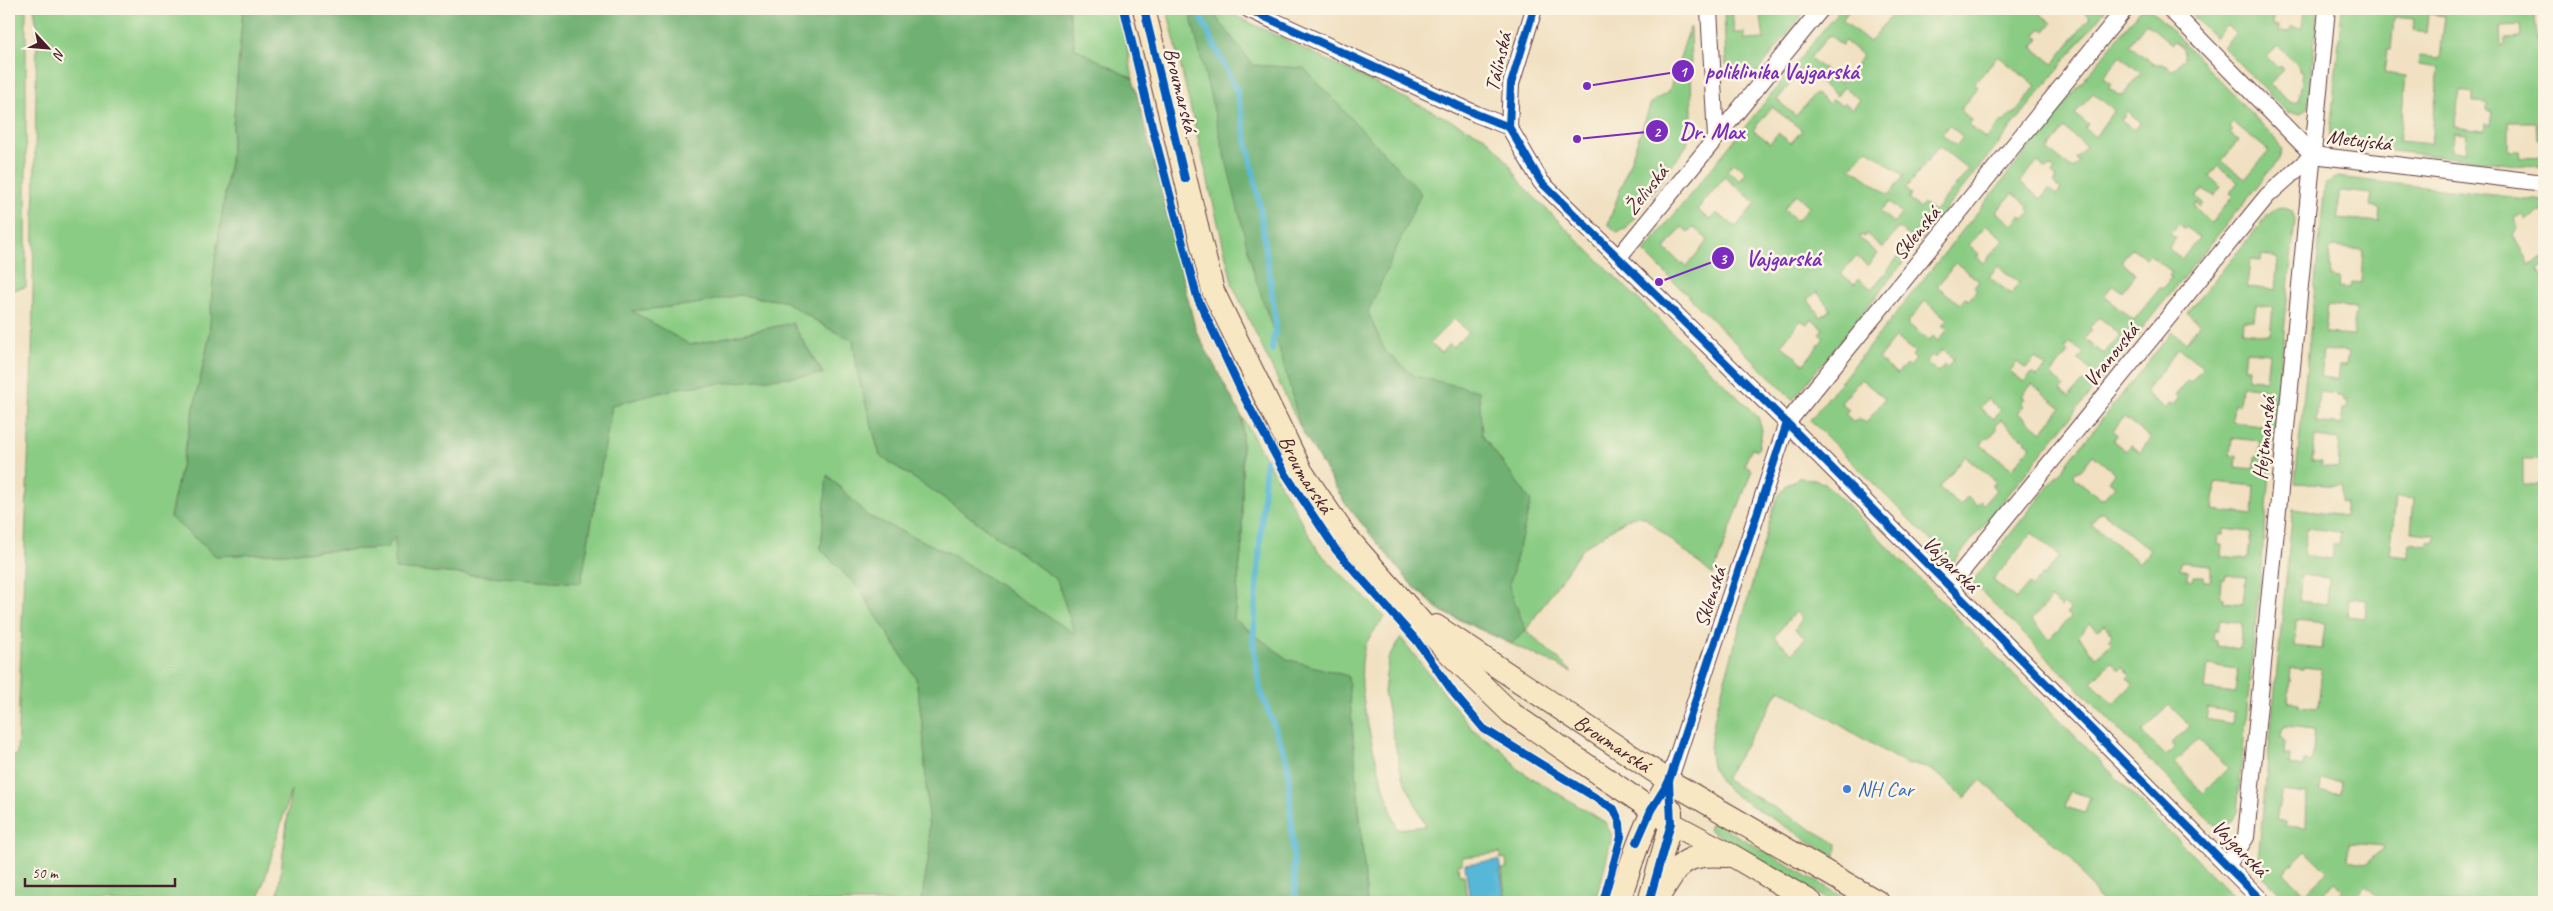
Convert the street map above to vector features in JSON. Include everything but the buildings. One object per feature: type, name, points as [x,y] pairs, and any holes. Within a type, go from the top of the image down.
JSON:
[{"type":"street","name":"Broumarská","points":[[1144,9],[1213,290],[1302,472],[1344,534],[1406,606],[1511,713],[1671,823],[1733,856],[1811,902]]},
{"type":"street","points":[[1248,9],[1476,114],[1509,127]]},
{"type":"street","name":"Tálínská","points":[[1509,127],[1512,84],[1534,9]]},
{"type":"street","points":[[1709,9],[1716,138]]},
{"type":"street","name":"Želivská","points":[[1618,258],[1821,9]]},
{"type":"street","name":"Sklenská","points":[[1669,781],[1787,423],[2125,9]]},
{"type":"street","name":"Metujská","points":[[2170,9],[2313,156],[2544,183]]},
{"type":"street","name":"Hejtmanská","points":[[2228,866],[2246,836],[2327,9]]},
{"type":"street","name":"Vajgarská","points":[[1509,127],[1541,182],[1787,423],[2264,902]]},
{"type":"street","name":"Vranovská","points":[[1950,587],[2267,196],[2313,156]]},
{"type":"street","name":"Broumarská","points":[[1406,606],[1669,781],[1878,902]]},
{"type":"street","points":[[1619,902],[1637,842],[1651,810],[1669,781]]},
{"type":"street","points":[[1649,902],[1671,823],[1669,781]]},
{"type":"street","points":[[1655,902],[1684,862],[1701,854],[1733,856]]},
{"type":"green space","points":[[9,9],[26,9],[26,287],[9,291]]},
{"type":"green space","points":[[34,9],[243,9],[230,161],[214,268],[209,339],[170,517],[216,556],[387,548],[395,535],[396,569],[581,583],[612,405],[683,387],[823,373],[792,323],[690,345],[631,311],[695,304],[739,295],[784,301],[828,328],[853,340],[858,375],[880,456],[944,498],[1057,580],[1076,635],[953,555],[868,516],[828,475],[821,549],[860,590],[916,678],[923,729],[930,850],[921,902],[277,902],[291,790],[258,902],[9,902],[9,757],[17,755],[32,357],[37,27]]},
{"type":"green space","points":[[243,9],[1068,9],[1075,48],[1133,79],[1196,331],[1242,417],[1242,543],[1234,619],[1287,659],[1348,676],[1367,902],[921,902],[930,850],[923,729],[916,678],[860,590],[821,549],[827,475],[868,516],[953,555],[1075,634],[1057,580],[944,498],[880,456],[858,375],[853,340],[828,328],[784,301],[739,295],[695,304],[632,311],[690,345],[792,323],[823,374],[683,387],[612,405],[581,583],[395,569],[395,536],[387,548],[216,556],[170,517],[209,339],[214,268],[230,161]]},
{"type":"green space","points":[[1068,9],[1120,9],[1133,79],[1075,48]]},
{"type":"green space","points":[[1171,9],[1222,9],[1485,137],[1501,153],[1525,188],[1758,417],[1762,430],[1758,450],[1752,448],[1744,465],[1752,470],[1713,575],[1644,517],[1634,516],[1627,519],[1582,549],[1526,630],[1572,672],[1440,611],[1411,584],[1345,503],[1301,429],[1233,286],[1168,13]],"holes":[[[1454,319],[1468,332],[1453,347],[1449,344],[1441,353],[1430,343]]]},
{"type":"green space","points":[[1189,9],[1210,9],[1253,65],[1304,68],[1421,193],[1368,312],[1385,351],[1415,376],[1479,391],[1482,435],[1531,501],[1509,586],[1526,631],[1511,644],[1443,611],[1411,584],[1345,503],[1301,429],[1280,351],[1254,274]]},
{"type":"green space","points":[[1724,9],[1732,9],[1734,33],[1745,33],[1745,40],[1764,39],[1760,9],[1787,9],[1795,15],[1801,9],[1807,9],[1755,75],[1726,65]]},
{"type":"green space","points":[[1840,9],[1850,9],[1842,20],[1870,42],[1890,17],[1884,9],[2034,9],[2052,23],[2045,31],[2041,28],[2036,35],[2039,38],[2032,47],[2053,64],[2090,17],[2080,9],[2106,9],[1793,400],[1644,252]],"holes":[[[1829,35],[1842,45],[1845,41],[1863,56],[1841,83],[1810,58]],[[1998,56],[2036,86],[2013,115],[2011,114],[2004,122],[2001,121],[1986,139],[1969,125],[1972,120],[1960,110],[1978,87],[1974,84]],[[1802,69],[1837,96],[1844,87],[1860,100],[1852,109],[1844,102],[1841,105],[1833,99],[1829,104],[1815,93],[1796,116],[1777,100]],[[1772,107],[1802,130],[1791,143],[1778,133],[1770,143],[1753,130]],[[1949,125],[1963,137],[1956,146],[1942,134]],[[1939,146],[1969,170],[1934,212],[1924,203],[1920,208],[1908,199],[1911,194],[1905,189]],[[1867,149],[1904,176],[1889,195],[1851,168]],[[1734,162],[1746,172],[1740,181],[1727,170]],[[1725,177],[1756,203],[1736,227],[1716,213],[1710,220],[1697,210]],[[1796,194],[1809,206],[1797,221],[1784,209]],[[1889,202],[1902,213],[1894,223],[1880,212]],[[1682,227],[1688,232],[1693,227],[1708,240],[1686,267],[1665,249]],[[1899,228],[1913,239],[1872,289],[1859,279],[1854,284],[1841,274],[1856,256],[1868,266],[1878,254],[1859,238],[1861,235],[1864,237],[1866,234],[1883,248]],[[1817,292],[1831,310],[1821,317],[1807,299]],[[1812,319],[1823,328],[1819,334],[1824,338],[1804,364],[1781,345],[1801,320],[1807,324]]]},
{"type":"green space","points":[[2141,9],[2151,9],[2274,137],[2282,150],[2279,159],[1953,563],[1810,420]],"holes":[[[2146,23],[2172,44],[2175,41],[2183,47],[2184,58],[2175,69],[2171,70],[2163,64],[2153,64],[2129,45]],[[2120,56],[2141,73],[2124,94],[2118,95],[2108,87],[2111,84],[2103,78]],[[2093,93],[2114,110],[2095,137],[2085,128],[2088,124],[2075,114]],[[2127,111],[2141,122],[2135,130],[2121,120]],[[2233,122],[2269,151],[2245,179],[2222,161],[2238,140],[2230,134],[2233,131],[2229,127]],[[2064,128],[2086,146],[2076,159],[2080,162],[2073,169],[2048,150]],[[2037,162],[2047,169],[2050,166],[2055,170],[2052,174],[2057,178],[2054,183],[2061,189],[2056,195],[2049,189],[2041,199],[2020,182]],[[2218,166],[2238,182],[2230,193],[2233,196],[2211,223],[2193,205],[2196,203],[2200,206],[2203,203],[2196,197],[2203,189],[2214,196],[2221,187],[2209,176]],[[2013,193],[2028,206],[2027,208],[2031,212],[2024,219],[2020,216],[2013,225],[1996,212]],[[2179,224],[2184,228],[2186,227],[2199,238],[2182,259],[2168,248],[2176,238],[2170,234]],[[1986,225],[2004,239],[1984,263],[1977,257],[1979,254],[1969,245]],[[2132,248],[2146,258],[2149,254],[2172,272],[2169,276],[2171,278],[2162,289],[2160,288],[2134,320],[2104,296],[2113,285],[2122,292],[2136,274],[2121,262]],[[1956,263],[1979,281],[1974,287],[1977,290],[1969,300],[1965,298],[1960,304],[1937,286]],[[1998,266],[2019,283],[2011,294],[1989,277]],[[1925,301],[1947,319],[1942,325],[1948,329],[1938,341],[1933,336],[1929,341],[1907,323]],[[2099,317],[2121,335],[2103,354],[2084,339],[2092,330],[2089,328]],[[1895,337],[1915,352],[1912,356],[1916,359],[1910,367],[1906,364],[1897,374],[1878,359]],[[2070,343],[2084,353],[2078,360],[2092,371],[2092,377],[2087,382],[2081,383],[2069,397],[2061,391],[2064,386],[2051,375],[2068,352],[2065,349]],[[1942,350],[1954,359],[1947,367],[1944,365],[1938,372],[1926,362],[1932,355],[1935,358]],[[2035,358],[2046,367],[2037,377],[2032,373],[2024,382],[2010,371],[2017,362],[2026,369]],[[1861,379],[1885,399],[1866,423],[1859,418],[1854,422],[1845,414],[1849,409],[1841,403]],[[2032,384],[2061,408],[2042,432],[2018,413],[2024,406],[2021,403],[2025,398],[2022,396]],[[1987,399],[2001,410],[1994,419],[1980,408]],[[2001,420],[2031,446],[2012,469],[1981,445],[1986,437],[1989,439],[1997,430],[1995,427]],[[1965,456],[1996,481],[1992,486],[1996,490],[1984,504],[1980,501],[1976,505],[1967,497],[1961,505],[1939,488]]]},
{"type":"green space","points":[[2186,9],[2274,9],[2272,25],[2279,26],[2279,31],[2290,32],[2291,27],[2302,28],[2304,9],[2318,9],[2308,107],[2300,114],[2288,113],[2223,47],[2236,33],[2227,25],[2215,38]],"holes":[[[2278,46],[2299,67],[2299,71],[2303,72],[2299,101],[2292,103],[2269,84],[2284,70],[2281,66],[2278,68],[2267,57]]]},
{"type":"green space","points":[[2342,9],[2534,9],[2544,98],[2544,139],[2537,139],[2536,122],[2509,122],[2509,150],[2520,150],[2521,158],[2544,157],[2544,168],[2329,144]],"holes":[[[2428,14],[2445,16],[2440,58],[2419,56],[2418,65],[2439,68],[2431,144],[2399,141],[2406,76],[2384,73],[2387,50],[2391,50],[2394,17],[2414,19],[2413,30],[2426,32]],[[2520,25],[2521,38],[2505,39],[2505,45],[2501,45],[2500,26]],[[2460,91],[2473,93],[2473,102],[2487,103],[2487,111],[2493,111],[2491,125],[2485,124],[2484,131],[2454,127]],[[2454,133],[2467,134],[2465,152],[2452,151]]]},
{"type":"green space","points":[[1690,27],[1692,116],[1687,145],[1626,229],[1617,232],[1608,224],[1651,103],[1669,91]]},
{"type":"green space","points":[[2337,177],[2544,201],[2544,215],[2542,211],[2526,220],[2523,214],[2514,219],[2518,228],[2513,235],[2529,265],[2544,257],[2544,265],[2538,268],[2544,280],[2544,459],[2523,459],[2523,484],[2544,485],[2544,902],[2382,902],[2366,886],[2352,900],[2347,895],[2340,902],[2331,902],[2289,902],[2257,870],[2293,509],[2344,516],[2346,503],[2341,502],[2342,486],[2295,483],[2325,184]],"holes":[[[2342,191],[2372,194],[2370,206],[2380,208],[2379,222],[2338,218],[2339,194]],[[2333,247],[2363,250],[2361,283],[2352,282],[2351,288],[2338,287],[2339,278],[2331,277],[2329,251]],[[2328,305],[2356,308],[2353,335],[2325,333]],[[2323,350],[2348,352],[2346,365],[2340,365],[2338,379],[2320,377]],[[2319,392],[2337,394],[2337,396],[2344,397],[2344,401],[2348,401],[2347,409],[2343,409],[2341,425],[2316,422]],[[2315,437],[2340,440],[2338,468],[2321,466],[2321,462],[2312,461]],[[2396,497],[2414,499],[2411,532],[2436,535],[2435,542],[2428,541],[2427,546],[2409,543],[2408,557],[2390,555]],[[2307,528],[2341,532],[2339,544],[2334,544],[2332,559],[2303,555]],[[2301,575],[2329,578],[2327,604],[2299,601]],[[2349,598],[2367,600],[2365,618],[2347,616]],[[2296,620],[2325,623],[2322,649],[2295,646]],[[2291,668],[2322,669],[2318,708],[2299,706],[2299,703],[2288,702]],[[2285,726],[2315,729],[2312,762],[2304,761],[2303,767],[2289,765],[2290,755],[2284,755],[2285,742],[2281,737]],[[2321,780],[2341,781],[2340,793],[2320,792]],[[2282,791],[2307,794],[2306,828],[2286,826],[2286,821],[2276,819]],[[2349,843],[2383,846],[2367,863],[2347,860]],[[2306,851],[2327,872],[2304,894],[2284,873],[2288,865],[2294,863]],[[2334,882],[2342,890],[2331,902],[2323,894]]]},
{"type":"green space","points":[[2283,207],[2292,211],[2295,220],[2237,812],[2233,821],[2221,827],[2213,824],[1972,582],[2172,332],[2186,342],[2200,324],[2187,313],[2276,208]],"holes":[[[2262,255],[2278,258],[2275,290],[2247,287],[2250,260],[2261,261]],[[2256,305],[2273,307],[2270,335],[2242,332],[2243,320],[2254,320]],[[2179,348],[2203,367],[2191,382],[2188,380],[2175,396],[2178,399],[2173,406],[2169,403],[2165,409],[2145,392]],[[2246,351],[2269,353],[2266,380],[2248,379],[2249,368],[2244,368]],[[2241,386],[2265,389],[2263,413],[2266,416],[2266,421],[2261,426],[2237,423],[2232,420],[2234,404],[2239,405]],[[2124,417],[2151,438],[2140,452],[2131,445],[2126,451],[2113,441],[2117,435],[2113,430]],[[2232,438],[2260,441],[2258,457],[2255,457],[2254,469],[2236,467],[2237,456],[2230,455]],[[2093,455],[2115,473],[2109,481],[2115,486],[2101,499],[2075,478],[2074,473],[2081,470]],[[2216,482],[2255,486],[2253,515],[2213,510]],[[2101,511],[2150,550],[2140,563],[2091,524]],[[2224,529],[2251,532],[2248,559],[2221,556],[2222,545],[2217,545],[2218,535],[2223,535]],[[2032,533],[2060,556],[2044,576],[2042,575],[2032,587],[2029,584],[2016,599],[1993,580]],[[2181,562],[2211,565],[2211,581],[2204,581],[2204,576],[2194,576],[2193,580],[2188,579],[2188,571],[2180,569]],[[2226,575],[2246,577],[2243,604],[2224,602],[2224,598],[2220,597],[2221,579],[2225,579]],[[2052,598],[2061,607],[2064,604],[2070,610],[2067,613],[2071,617],[2049,639],[2031,620]],[[2220,620],[2242,623],[2240,649],[2217,646],[2217,640],[2213,639],[2214,631],[2218,631]],[[2090,623],[2098,630],[2104,625],[2113,635],[2109,640],[2112,643],[2096,657],[2078,636]],[[2111,662],[2119,670],[2122,667],[2130,675],[2127,678],[2133,684],[2113,704],[2091,682]],[[2208,665],[2238,669],[2235,693],[2205,689]],[[2169,705],[2190,726],[2172,743],[2175,747],[2166,756],[2142,732]],[[2208,708],[2234,712],[2233,724],[2206,719]],[[2198,739],[2228,768],[2203,793],[2175,763]]]},
{"type":"green space","points":[[1242,417],[1319,552],[1385,617],[1365,646],[1362,665],[1362,687],[1370,737],[1397,829],[1426,826],[1402,776],[1384,692],[1388,659],[1401,638],[1472,729],[1503,751],[1519,770],[1605,822],[1612,836],[1596,902],[1506,902],[1502,869],[1507,868],[1506,858],[1501,859],[1500,853],[1462,857],[1462,864],[1458,865],[1459,875],[1464,875],[1467,902],[1367,902],[1348,677],[1287,659],[1234,619],[1242,543]]},
{"type":"green space","points":[[1799,478],[1815,479],[1829,487],[2239,902],[2102,902],[2071,858],[1981,780],[1965,798],[1931,770],[1923,766],[1907,765],[1780,689],[1725,779],[1837,844],[1836,858],[1736,796],[1725,786],[1713,768],[1711,758],[1711,737],[1716,711],[1776,499],[1788,484]],"holes":[[[1795,612],[1803,618],[1795,629],[1805,638],[1793,653],[1774,637]],[[2070,791],[2090,797],[2085,813],[2065,807]]]},
{"type":"green space","points":[[1712,821],[1852,902],[1832,902],[1708,829]]},
{"type":"water","points":[[1499,860],[1505,902],[1470,902],[1465,864]]},
{"type":"waterway","points":[[1197,9],[1237,92],[1259,201],[1276,322],[1272,350]]},
{"type":"waterway","points":[[1266,460],[1253,642],[1260,689],[1288,763],[1296,902]]},
{"type":"cycle path","points":[[1124,9],[1152,126],[1197,297],[1244,397],[1285,473],[1336,550],[1417,641],[1455,695],[1484,729],[1614,809],[1620,823],[1621,837],[1603,902]]},
{"type":"cycle path","points":[[1144,9],[1185,179]]},
{"type":"cycle path","points":[[1248,9],[1476,114],[1509,127],[1541,182],[1787,423],[2263,902]]},
{"type":"cycle path","points":[[1509,127],[1511,84],[1534,9]]},
{"type":"cycle path","points":[[1637,842],[1651,810],[1669,781],[1787,423]]},
{"type":"cycle path","points":[[1649,902],[1671,823],[1669,781]]},
{"type":"place","name":"poliklinika Vajgarská","points":[[1587,86]]},
{"type":"place","name":"Dr. Max","points":[[1577,139]]},
{"type":"place","name":"Vajgarská","points":[[1659,282]]},
{"type":"place","name":"NH Car","points":[[1847,789]]}]
